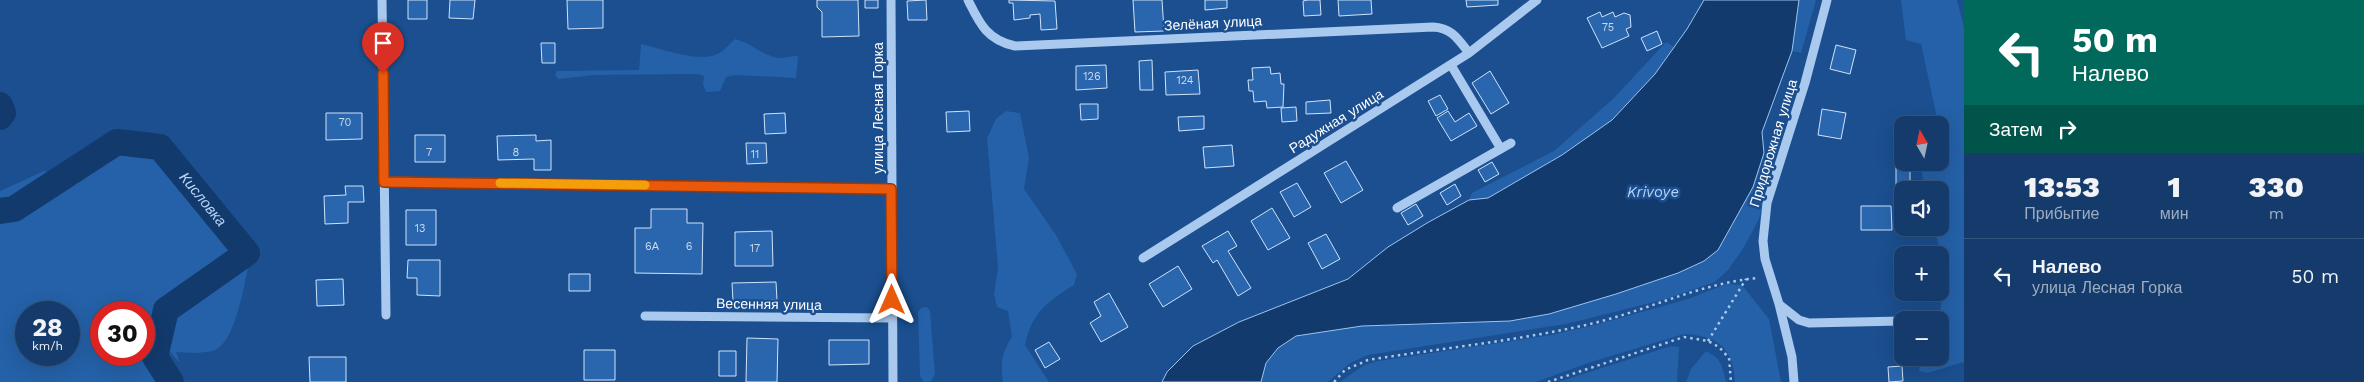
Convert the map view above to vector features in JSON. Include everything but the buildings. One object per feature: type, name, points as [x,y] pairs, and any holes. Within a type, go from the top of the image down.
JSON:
[{"type":"street","points":[[382,0],[386,315]]},
{"type":"street","name":"улица Лесная Горка","points":[[384,182],[891,189],[892,0]]},
{"type":"street","name":"Зелёная улица","points":[[968,0],[979,21],[993,38],[1015,46],[1443,27],[1453,32],[1469,53]]},
{"type":"street","name":"Радужная улица","points":[[1143,258],[1451,65],[1538,0]]},
{"type":"street","name":"Придорожная улица","points":[[1794,382],[1792,357],[1779,304],[1769,277],[1763,241],[1766,203],[1803,92],[1827,0]]},
{"type":"street","points":[[1451,65],[1501,149]]},
{"type":"street","points":[[1397,208],[1510,143]]},
{"type":"street","points":[[891,189],[894,382]]},
{"type":"street","points":[[1779,304],[1799,320],[1809,324],[1894,321]]},
{"type":"street","name":"Весенняя улица","points":[[645,316],[892,318]]},
{"type":"path","points":[[1334,382],[1345,370],[1368,360],[1591,324],[1746,279],[1769,277]]},
{"type":"path","points":[[1708,342],[1746,279]]},
{"type":"path","points":[[1548,382],[1684,337],[1719,346],[1729,358],[1731,382]]},
{"type":"shaded area","points":[[1799,0],[1816,0],[1801,53],[1792,51]]},
{"type":"shaded area","points":[[1901,0],[1957,0],[1964,27],[1964,362],[1927,373],[1919,371],[1920,366],[1949,366],[1949,311],[1940,311],[1942,301],[1949,301],[1949,246],[1939,246],[1936,236],[1949,236],[1949,181],[1923,181],[1922,171],[1949,171],[1949,116],[1937,116],[1921,44],[1906,40]]},
{"type":"shaded area","points":[[735,39],[778,58],[798,56],[796,78],[736,75],[726,77],[720,91],[706,92],[703,84],[704,76],[697,74],[594,75],[558,79],[555,75],[557,71],[639,70],[641,44],[681,54],[704,57],[713,56],[721,52]]},
{"type":"shaded area","points":[[1666,42],[1674,47],[1655,74],[1612,120],[1562,155],[1488,199],[1469,200],[1472,193],[1554,151],[1614,98]]},
{"type":"shaded area","points":[[1006,111],[1020,113],[1029,158],[1024,189],[1056,235],[1077,274],[1074,285],[1048,303],[1036,316],[1025,345],[1049,382],[1003,382],[1003,358],[1012,337],[1008,311],[997,307],[994,294],[998,268],[987,138],[996,119]]},
{"type":"shaded area","points":[[143,148],[161,154],[173,167],[195,205],[204,207],[238,250],[214,265],[168,304],[160,314],[155,328],[155,301],[90,301],[90,366],[155,366],[155,338],[163,353],[185,382],[0,382],[0,215],[9,213],[115,149]]},
{"type":"shaded area","points":[[1764,153],[1774,158],[1759,219],[1744,247],[1728,270],[1715,282],[1666,299],[1566,324],[1368,355],[1350,363],[1328,382],[1261,382],[1266,363],[1278,348],[1296,336],[1362,326],[1510,321],[1549,314],[1678,273],[1704,261],[1753,187]]},
{"type":"shaded area","points":[[44,171],[57,174],[21,198],[0,207],[0,191]]},
{"type":"shaded area","points":[[250,257],[239,308],[229,335],[222,345],[215,350],[201,353],[176,352],[180,363],[169,350],[164,339],[165,326],[171,310],[216,284]]},
{"type":"shaded area","points":[[1726,284],[1742,285],[1769,319],[1781,382],[1735,382],[1731,360],[1722,346],[1706,337],[1684,334],[1591,362],[1536,382],[1340,382],[1364,365],[1378,361],[1551,335],[1595,325],[1688,299]]},
{"type":"shaded area","points":[[927,307],[930,311],[935,374],[931,381],[924,382],[920,376],[918,312],[921,308]]},
{"type":"shaded area","points":[[1671,346],[1679,347],[1677,382],[1558,382]]},
{"type":"shaded area","points":[[1706,351],[1720,363],[1726,382],[1686,382],[1691,369]]},
{"type":"water","name":"Krivoye","points":[[1704,0],[1799,0],[1792,51],[1762,132],[1764,153],[1753,187],[1718,250],[1704,261],[1678,273],[1549,314],[1510,321],[1362,326],[1296,336],[1278,348],[1266,363],[1261,382],[1162,382],[1167,372],[1193,346],[1239,322],[1348,279],[1388,247],[1427,223],[1469,200],[1488,198],[1562,155],[1612,120],[1655,74],[1687,29]]},
{"type":"waterway","name":"Кисловка","points":[[0,105],[3,113],[0,117]]},
{"type":"waterway","name":"Кисловка","points":[[0,211],[14,209],[117,142],[160,147],[247,253],[166,310],[155,357],[171,382]]},
{"type":"slow traffic","points":[[500,183],[645,185]]},
{"type":"route","points":[[383,73],[384,182],[891,189],[892,300]]}]
